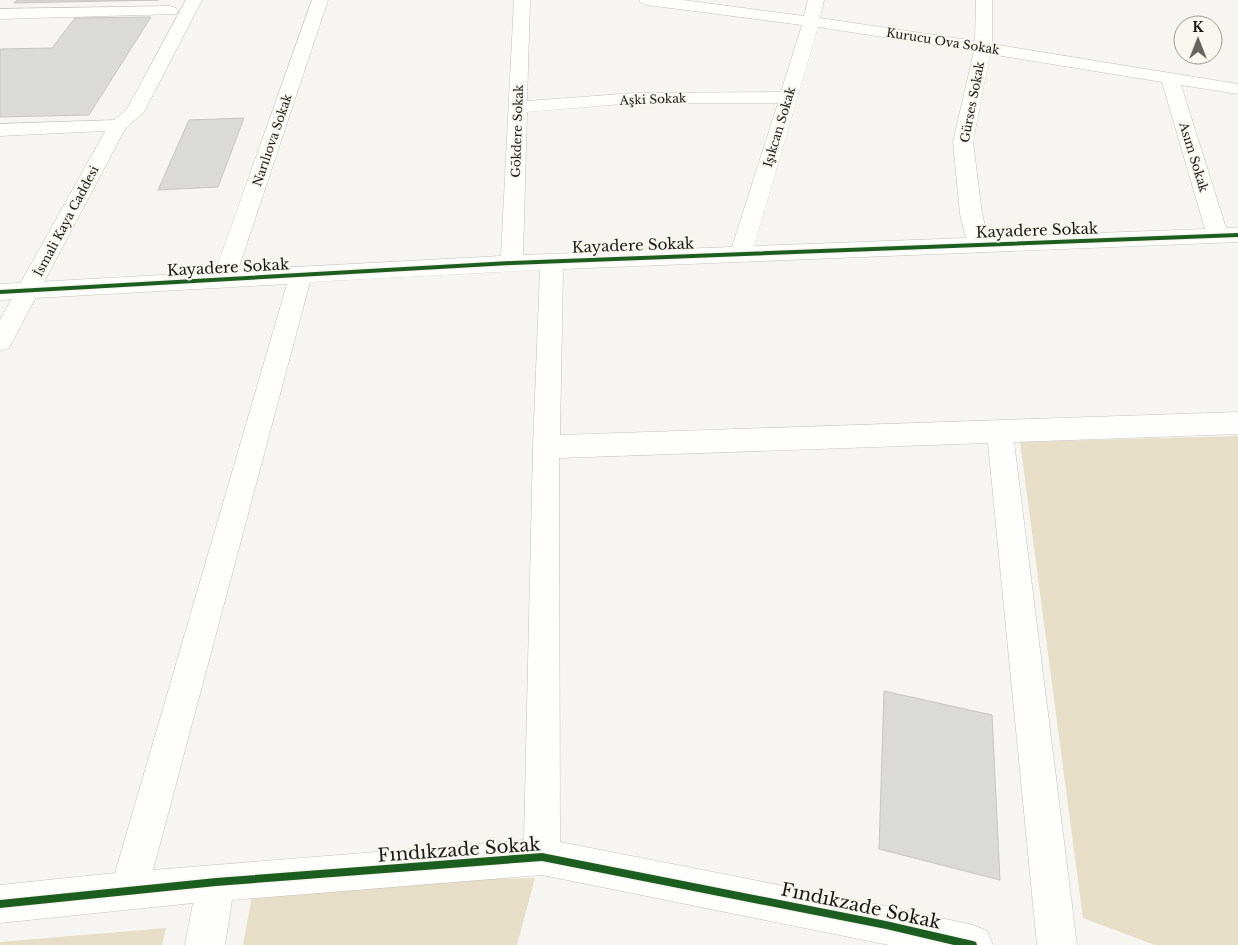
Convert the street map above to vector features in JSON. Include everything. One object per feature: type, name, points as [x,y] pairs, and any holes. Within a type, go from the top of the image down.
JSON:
[{"type":"street","name":"İsmali Kaya Caddesi","points":[[0,342],[117,126],[135,112],[194,0]]},
{"type":"street","name":"Narılıova Sokak","points":[[224,279],[320,0]]},
{"type":"street","name":"Gökdere Sokak","points":[[512,263],[522,0]]},
{"type":"street","name":"Kurucu Ova Sokak","points":[[647,0],[883,31],[1238,89]]},
{"type":"street","name":"Işıkcan Sokak","points":[[741,254],[789,97],[816,0]]},
{"type":"street","name":"Gürses Sokak","points":[[979,245],[971,214],[963,142],[983,47],[984,0]]},
{"type":"street","name":"İsmali Kaya Caddesi","points":[[117,126],[116,112],[172,6]]},
{"type":"street","points":[[0,14],[172,6]]},
{"type":"street","name":"Asım Sokak","points":[[1170,78],[1228,235]]},
{"type":"street","name":"Aşki Sokak","points":[[518,106],[635,98],[789,97]]},
{"type":"street","points":[[0,130],[117,126]]},
{"type":"street","name":"Kayadere Sokak","points":[[0,292],[552,261],[1228,235]]},
{"type":"street","points":[[542,858],[546,447],[552,261]]},
{"type":"street","points":[[128,892],[301,275]]},
{"type":"street","points":[[546,447],[1238,424]]},
{"type":"street","points":[[1000,432],[1057,945]]},
{"type":"street","name":"Fındıkzade Sokak","points":[[0,904],[216,882],[542,858],[886,925],[973,945]]},
{"type":"street","points":[[205,945],[216,882]]},
{"type":"shaded area","points":[[1238,436],[1238,945],[1155,945],[1083,918],[1020,442]]},
{"type":"shaded area","points":[[535,878],[517,945],[243,945],[254,885]]},
{"type":"shaded area","points":[[166,928],[162,945],[0,945],[0,942]]},
{"type":"building","points":[[17,0],[159,0],[14,3]]},
{"type":"building","points":[[151,17],[89,115],[0,117],[0,49],[52,48],[75,18]]},
{"type":"building","points":[[244,118],[218,187],[158,190],[189,120]]},
{"type":"building","points":[[884,691],[992,715],[1000,880],[879,849]]},
{"type":"cycle path","points":[[0,292],[512,263],[1238,235]]},
{"type":"cycle path","points":[[0,904],[216,882],[542,857],[886,925],[973,945]]}]
